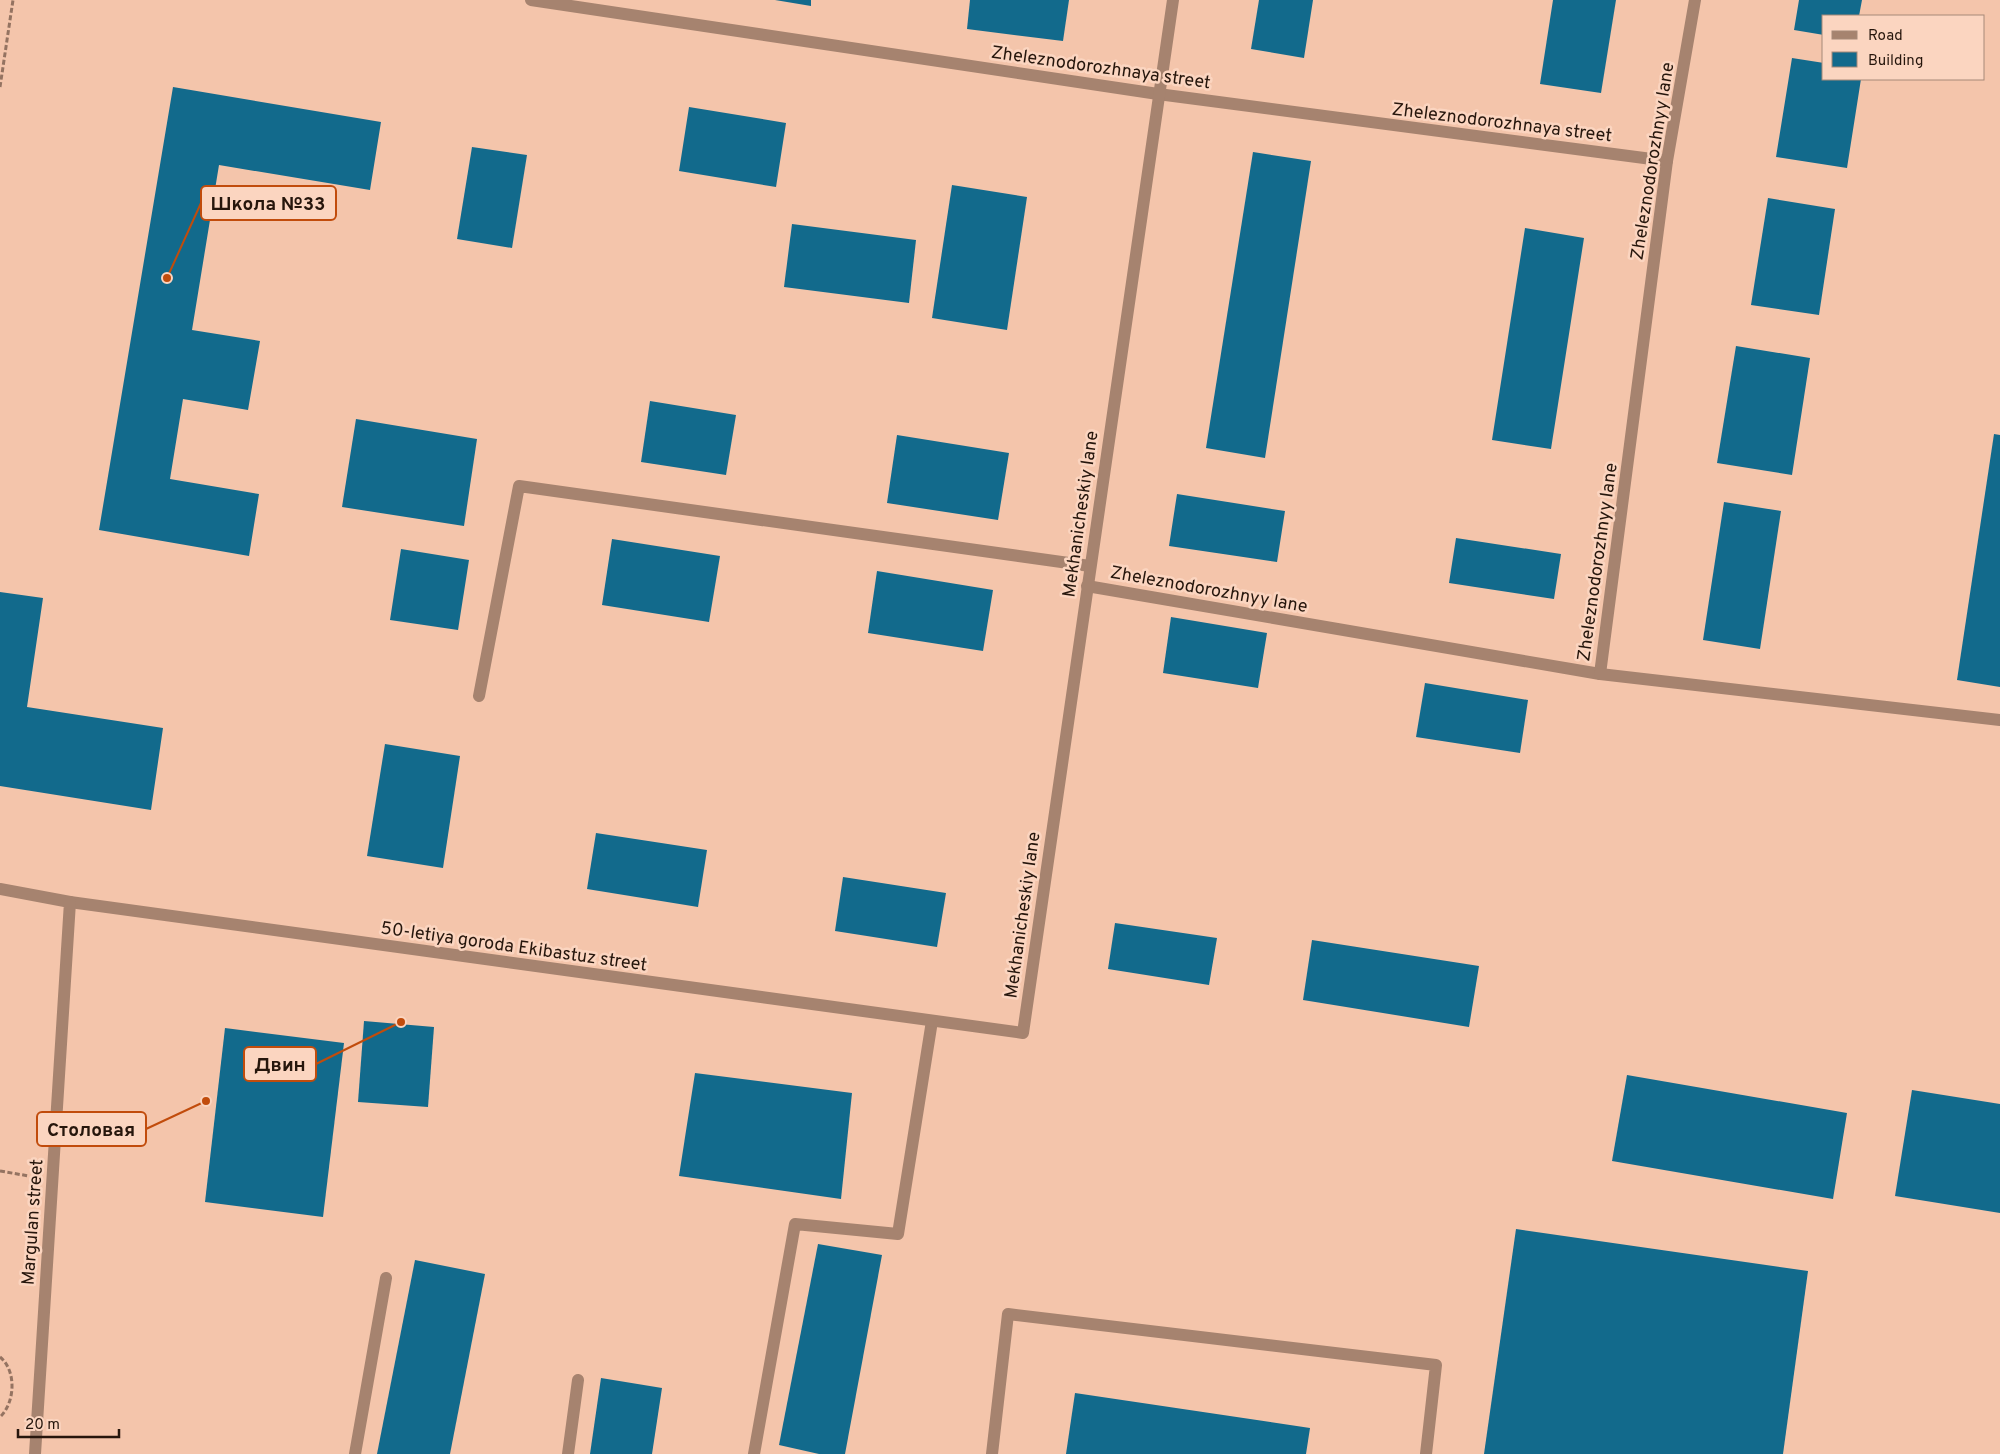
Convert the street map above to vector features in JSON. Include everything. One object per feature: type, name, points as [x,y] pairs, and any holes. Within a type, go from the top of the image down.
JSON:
[{"type":"street","name":"Zheleznodorozhnaya street","points":[[530,0],[1158,94],[1668,161]]},
{"type":"street","name":"Mekhanicheskiy lane","points":[[1023,1033],[1173,0]]},
{"type":"street","name":"Zheleznodorozhnyy lane","points":[[1087,586],[1600,674],[1668,161],[1695,0]]},
{"type":"street","points":[[479,696],[519,486],[1090,566]]},
{"type":"street","points":[[1600,674],[2000,720]]},
{"type":"street","name":"50-letiya goroda Ekibastuz street","points":[[0,889],[70,902],[1023,1033]]},
{"type":"street","name":"Margulan street","points":[[34,1454],[70,902]]},
{"type":"street","points":[[754,1454],[795,1224],[898,1234],[932,1021]]},
{"type":"street","points":[[355,1454],[386,1278]]},
{"type":"street","points":[[992,1454],[1008,1314],[1436,1365],[1426,1454]]},
{"type":"street","points":[[568,1454],[578,1380]]},
{"type":"path","points":[[0,87],[13,0]]},
{"type":"path","points":[[0,1171],[52,1180]]},
{"type":"path","points":[[0,1358],[7,1363],[12,1389],[8,1410],[0,1418]]},
{"type":"building","points":[[775,0],[811,0],[811,6]]},
{"type":"building","points":[[970,0],[1069,0],[1063,41],[967,29]]},
{"type":"building","points":[[1259,0],[1313,0],[1304,58],[1251,49]]},
{"type":"building","points":[[1553,0],[1616,0],[1601,93],[1540,84]]},
{"type":"building","points":[[1799,0],[1862,0],[1859,15],[1822,15],[1822,35],[1794,30]]},
{"type":"building","points":[[1792,58],[1822,63],[1822,80],[1861,80],[1847,168],[1776,157]]},
{"type":"building","points":[[173,87],[381,122],[370,190],[219,165],[192,330],[260,341],[248,410],[183,399],[170,479],[259,494],[249,556],[99,530]]},
{"type":"building","points":[[689,107],[786,123],[776,187],[679,171]]},
{"type":"building","points":[[472,147],[527,155],[512,248],[457,239]]},
{"type":"building","points":[[1253,152],[1311,161],[1265,458],[1206,448]]},
{"type":"building","points":[[952,185],[1027,197],[1007,330],[932,318]]},
{"type":"building","points":[[1768,198],[1835,209],[1819,315],[1751,305]]},
{"type":"building","points":[[792,224],[916,240],[909,303],[784,287]]},
{"type":"building","points":[[1525,228],[1584,238],[1551,449],[1492,440]]},
{"type":"building","points":[[1736,346],[1810,358],[1792,475],[1717,463]]},
{"type":"building","points":[[650,401],[736,415],[726,475],[641,462]]},
{"type":"building","points":[[356,419],[477,439],[464,526],[342,507]]},
{"type":"building","points":[[1994,434],[2000,435],[2000,687],[1957,680]]},
{"type":"building","points":[[897,435],[1009,453],[998,520],[887,503]]},
{"type":"building","points":[[1177,494],[1285,511],[1277,562],[1169,546]]},
{"type":"building","points":[[1724,502],[1781,511],[1760,649],[1703,640]]},
{"type":"building","points":[[1456,538],[1561,554],[1554,599],[1449,583]]},
{"type":"building","points":[[612,539],[720,556],[709,622],[602,605]]},
{"type":"building","points":[[401,549],[469,560],[458,630],[390,620]]},
{"type":"building","points":[[877,571],[993,590],[983,651],[868,633]]},
{"type":"building","points":[[0,592],[43,598],[27,707],[163,728],[151,810],[0,786]]},
{"type":"building","points":[[1171,617],[1267,633],[1258,688],[1163,673]]},
{"type":"building","points":[[1425,683],[1528,700],[1520,753],[1416,737]]},
{"type":"building","points":[[385,744],[460,756],[443,868],[367,856]]},
{"type":"building","points":[[596,833],[707,850],[698,907],[587,889]]},
{"type":"building","points":[[843,877],[946,893],[937,947],[835,931]]},
{"type":"building","points":[[1115,923],[1217,938],[1209,985],[1108,969]]},
{"type":"building","points":[[1312,940],[1479,966],[1469,1027],[1303,1000]]},
{"type":"building","points":[[364,1021],[434,1027],[428,1107],[358,1102]]},
{"type":"building","points":[[225,1028],[344,1043],[323,1217],[205,1202]]},
{"type":"building","points":[[695,1073],[852,1093],[841,1199],[679,1176]]},
{"type":"building","points":[[1627,1075],[1847,1113],[1833,1199],[1612,1161]]},
{"type":"building","points":[[1912,1090],[2000,1104],[2000,1213],[1895,1196]]},
{"type":"building","points":[[1516,1229],[1808,1271],[1783,1454],[1484,1454]]},
{"type":"building","points":[[818,1244],[882,1255],[845,1454],[819,1454],[779,1445]]},
{"type":"building","points":[[415,1260],[485,1274],[450,1454],[377,1454]]},
{"type":"building","points":[[601,1378],[662,1388],[652,1454],[590,1454]]},
{"type":"building","points":[[1075,1393],[1310,1428],[1306,1454],[1066,1454]]},
{"type":"place","name":"Школа №33","points":[[167,278]]},
{"type":"place","name":"Двин","points":[[401,1022]]},
{"type":"place","name":"Столовая","points":[[206,1101]]}]
